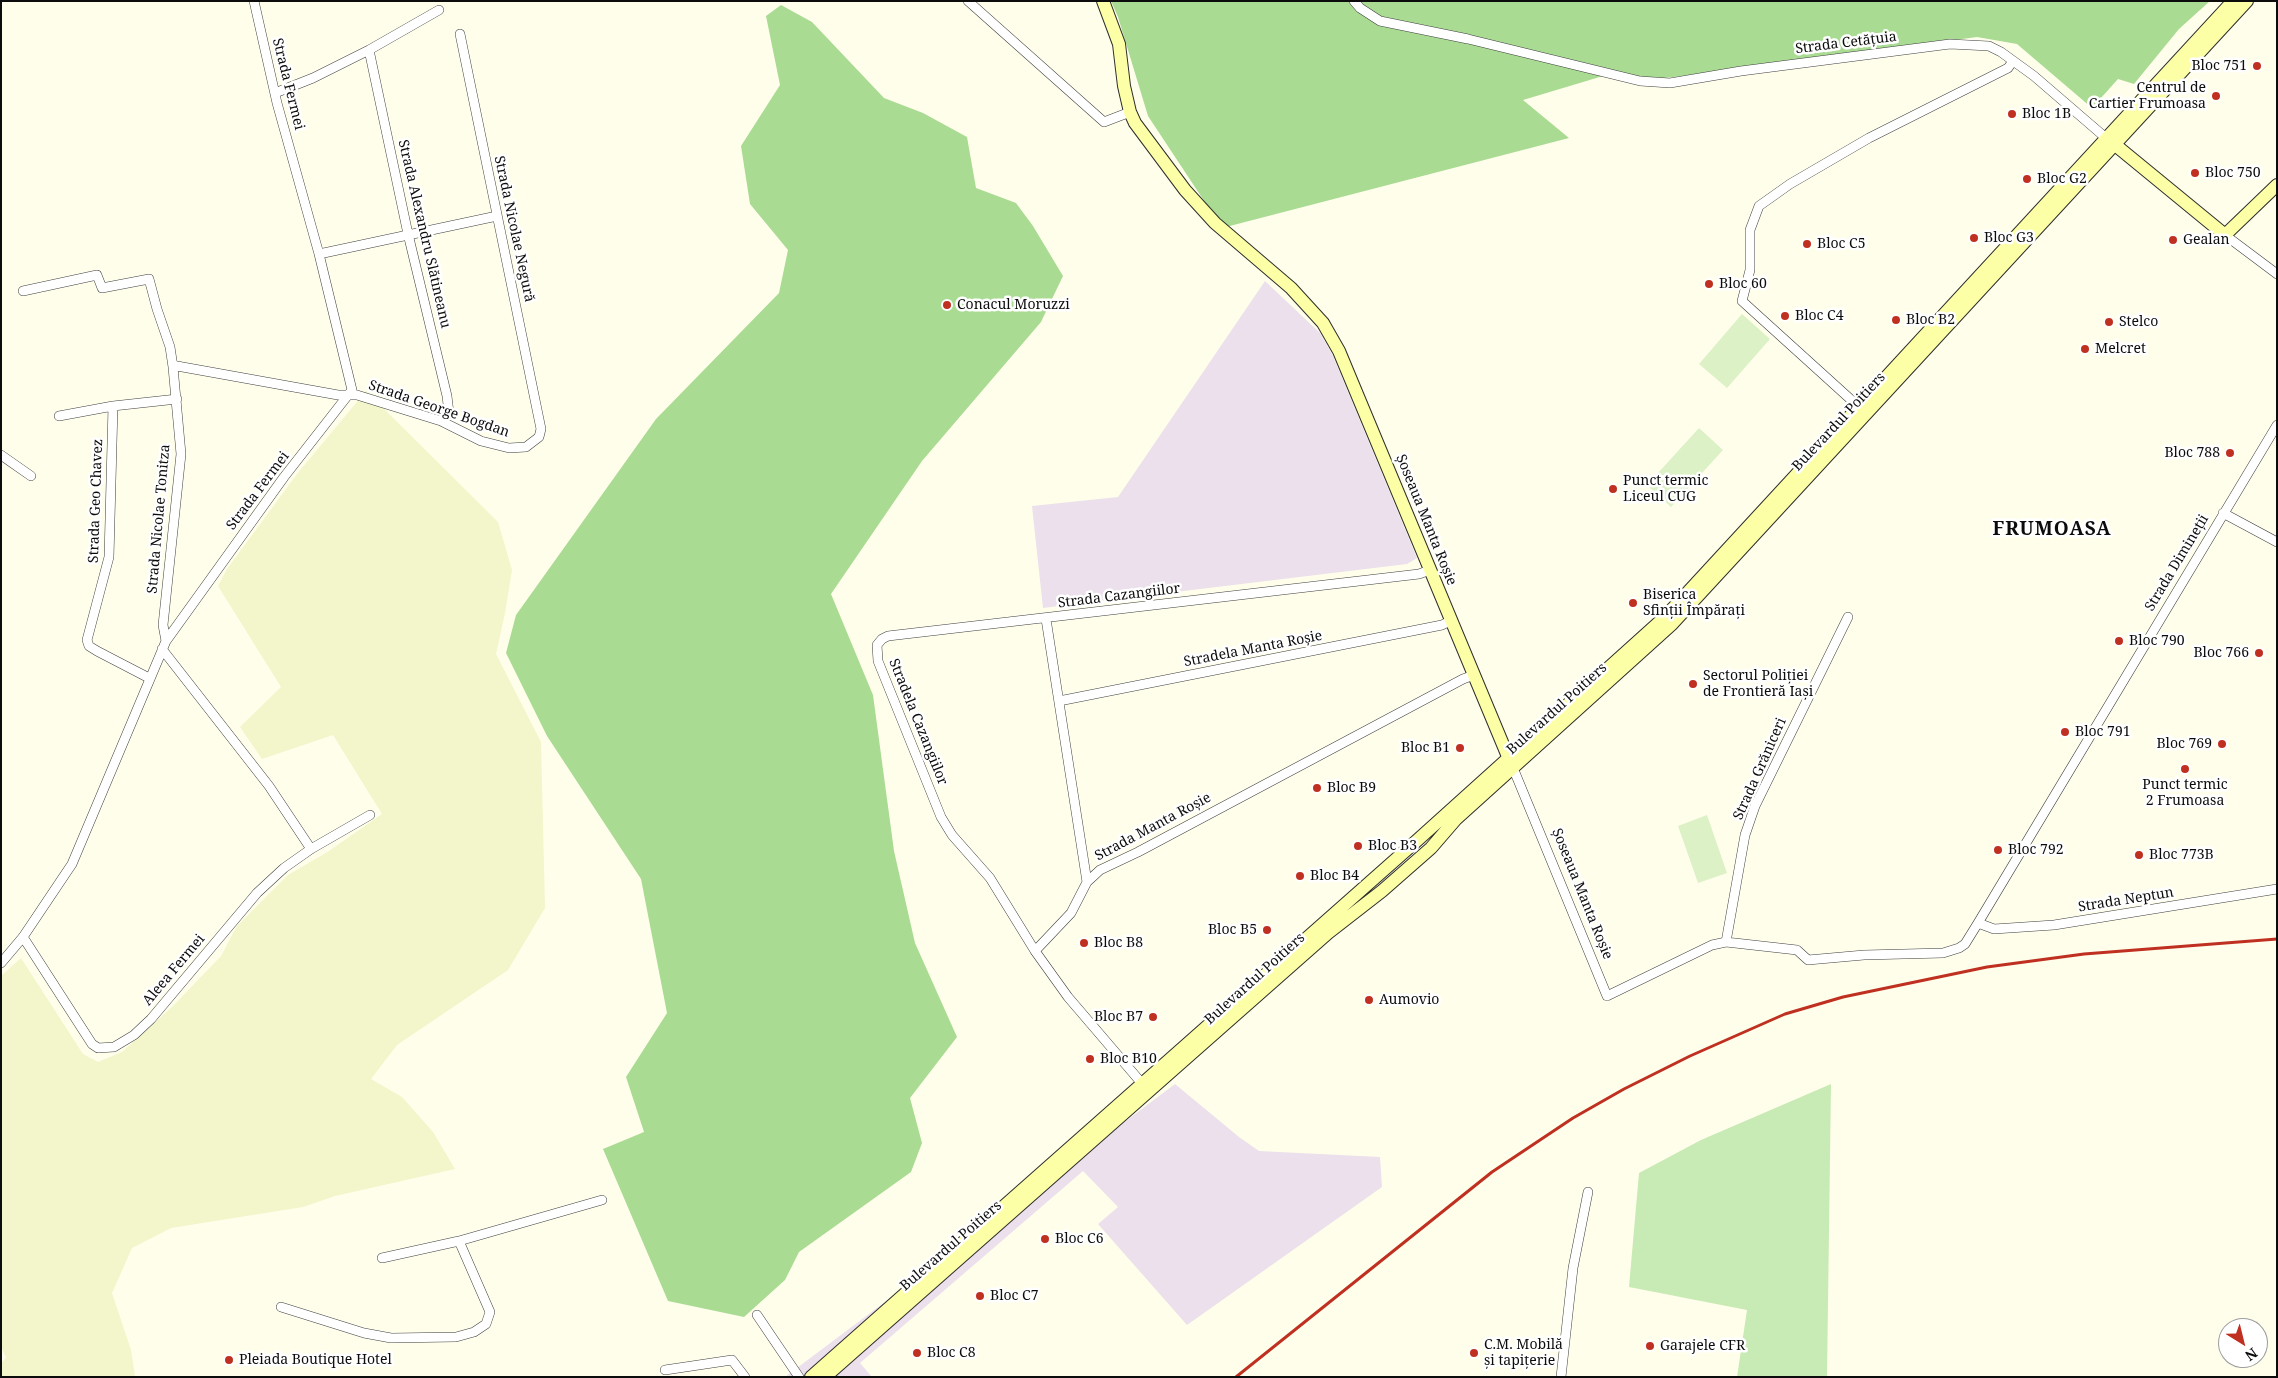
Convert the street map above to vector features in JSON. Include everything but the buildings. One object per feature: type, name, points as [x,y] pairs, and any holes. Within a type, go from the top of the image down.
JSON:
[{"type":"main road","points":[[1103,1],[1120,44],[1124,86],[1130,112]]},
{"type":"main road","name":"Bulevardul Poitiers","points":[[825,1377],[1511,763],[1672,624],[2110,141],[2233,1]]},
{"type":"main road","name":"Bulevardul Poitiers","points":[[1511,763],[1665,617],[1859,407],[2110,141],[2248,1]]},
{"type":"main road","name":"Șoseaua Manta Roșie","points":[[1130,112],[1185,190],[1215,223],[1291,288],[1323,323],[1339,351],[1450,621],[1511,763]]},
{"type":"main road","name":"Strada Cetățuia","points":[[2110,141],[2226,235]]},
{"type":"main road","points":[[2226,235],[2277,185]]},
{"type":"main road","name":"Bulevardul Poitiers","points":[[811,1377],[1146,1088]]},
{"type":"street","points":[[968,1],[1104,122],[1130,112]]},
{"type":"street","name":"Strada Cetățuia","points":[[1354,1],[1360,8],[1380,21],[1521,51],[1594,71],[1640,81],[1670,83],[1742,70],[1950,44],[1989,46],[2013,61],[2110,141]]},
{"type":"street","name":"Strada Fermei","points":[[1,963],[23,937],[72,864],[94,816],[164,645],[284,477],[352,390],[320,254],[275,93],[257,2]]},
{"type":"street","points":[[275,93],[313,78],[369,50],[439,10]]},
{"type":"street","name":"Strada Nicolae Negură","points":[[460,34],[541,429]]},
{"type":"street","name":"Strada Alexandru Slătineanu","points":[[369,50],[408,234],[448,396],[449,413],[441,421]]},
{"type":"street","points":[[1859,407],[1742,301],[1750,270],[1750,230],[1760,206],[1790,184],[1869,138],[2008,68],[2013,61]]},
{"type":"street","points":[[320,254],[497,216]]},
{"type":"street","name":"Strada Cetățuia","points":[[2226,235],[2277,274]]},
{"type":"street","name":"Strada Nicolae Tonitza","points":[[22,291],[97,275],[102,288],[149,279],[157,310],[170,347],[177,399],[181,454],[163,625],[164,645]]},
{"type":"street","name":"Strada George Bogdan","points":[[173,367],[177,366],[356,395],[441,421],[481,440],[509,448],[526,447],[539,437],[541,429]]},
{"type":"street","points":[[59,416],[113,406],[177,399]]},
{"type":"street","name":"Strada Geo Chavez","points":[[113,406],[108,567],[87,640],[90,646],[97,651],[149,678]]},
{"type":"street","name":"Strada Dimineții","points":[[1978,923],[2277,424]]},
{"type":"street","points":[[1,454],[31,476]]},
{"type":"street","points":[[2223,513],[2277,542]]},
{"type":"street","name":"Strada Cazangiilor","points":[[1087,882],[1046,619],[1418,574],[1430,570]]},
{"type":"street","name":"Strada Grăniceri","points":[[1726,942],[1745,835],[1755,806],[1848,617]]},
{"type":"street","name":"Stradela Cazangiilor","points":[[1035,951],[990,878],[958,842],[941,816],[916,759],[876,652],[877,645],[888,636],[1046,619]]},
{"type":"street","name":"Stradela Manta Roșie","points":[[1059,702],[1432,627],[1450,621]]},
{"type":"street","points":[[164,645],[269,786],[310,847]]},
{"type":"street","name":"Strada Manta Roșie","points":[[1035,951],[1071,913],[1087,882],[1100,870],[1138,852],[1463,679],[1474,676]]},
{"type":"street","name":"Șoseaua Manta Roșie","points":[[1511,763],[1608,996],[1712,945],[1726,942]]},
{"type":"street","name":"Aleea Fermei","points":[[23,937],[92,1044],[98,1048],[114,1047],[134,1035],[151,1019],[257,893],[284,868],[310,847],[370,815]]},
{"type":"street","name":"Strada Neptun","points":[[1978,923],[1994,929],[2054,925],[2277,889]]},
{"type":"street","points":[[1726,942],[1797,950],[1808,960],[1864,954],[1943,953],[1965,944],[1978,923]]},
{"type":"street","points":[[1035,951],[1068,997],[1146,1088]]},
{"type":"street","points":[[1561,1377],[1573,1268],[1588,1192]]},
{"type":"street","points":[[382,1258],[459,1241],[602,1200]]},
{"type":"street","points":[[281,1307],[364,1333],[391,1338],[456,1337],[474,1332],[486,1324],[490,1312],[459,1241]]},
{"type":"street","points":[[757,1315],[799,1377]]},
{"type":"street","points":[[665,1370],[732,1360],[745,1377]]},
{"type":"shaded area","points":[[1265,281],[1320,333],[1333,356],[1417,558],[1407,564],[1043,608],[1032,506],[1118,497]]},
{"type":"shaded area","points":[[1175,1084],[1239,1137],[1259,1151],[1380,1157],[1382,1187],[1187,1325],[1098,1224],[1118,1207],[1083,1171],[860,1363],[872,1377],[785,1377]]},
{"type":"green space","points":[[1111,1],[2210,1],[2179,29],[2134,84],[2118,79],[2092,108],[2017,44],[1977,37],[1674,77],[1627,81],[1603,76],[1523,100],[1569,138],[1222,228],[1148,116],[1118,17]]},
{"type":"green space","points":[[781,5],[812,22],[884,98],[923,113],[967,137],[976,188],[1016,203],[1033,226],[1063,276],[1041,322],[922,461],[831,594],[873,695],[894,851],[915,943],[957,1037],[910,1098],[922,1143],[911,1172],[799,1252],[785,1280],[744,1317],[668,1301],[603,1149],[644,1132],[626,1077],[667,1013],[641,879],[547,736],[506,653],[516,615],[656,419],[779,293],[788,250],[750,204],[741,146],[780,85],[766,16]]},
{"type":"green space","points":[[1742,314],[1770,339],[1727,388],[1699,364]]},
{"type":"green space","points":[[366,391],[498,522],[512,570],[496,654],[541,742],[545,908],[508,970],[397,1045],[371,1079],[402,1097],[433,1132],[455,1169],[335,1196],[303,1207],[171,1228],[132,1248],[112,1293],[131,1350],[135,1377],[1,1377],[1,1363],[6,1358],[1,1346],[1,976],[21,958],[83,1054],[98,1062],[122,1052],[173,1006],[221,956],[237,926],[288,875],[329,851],[382,814],[333,735],[262,759],[240,727],[281,687],[218,586],[227,569],[297,474]]},
{"type":"green space","points":[[1699,428],[1723,450],[1671,507],[1647,485]]},
{"type":"green space","points":[[1707,815],[1727,873],[1698,883],[1678,826]]},
{"type":"green space","points":[[1831,1084],[1827,1377],[1737,1377],[1747,1310],[1629,1287],[1639,1173],[1701,1140]]},
{"type":"railway","points":[[1236,1377],[1492,1172],[1573,1118],[1624,1089],[1690,1056],[1785,1014],[1843,997],[1987,967],[2084,954],[2277,939]]},
{"type":"place","name":"Bloc 751","points":[[2257,66]]},
{"type":"place","name":"Centrul de Cartier Frumoasa","points":[[2216,96]]},
{"type":"place","name":"Bloc 1B","points":[[2012,114]]},
{"type":"place","name":"Bloc 750","points":[[2195,173]]},
{"type":"place","name":"Bloc G2","points":[[2027,179]]},
{"type":"place","name":"Bloc G3","points":[[1974,238]]},
{"type":"place","name":"Gealan","points":[[2173,240]]},
{"type":"place","name":"Bloc C5","points":[[1807,244]]},
{"type":"place","name":"Bloc 60","points":[[1709,284]]},
{"type":"place","name":"Conacul Moruzzi","points":[[947,305]]},
{"type":"place","name":"Bloc C4","points":[[1785,316]]},
{"type":"place","name":"Bloc B2","points":[[1896,320]]},
{"type":"place","name":"Stelco","points":[[2109,322]]},
{"type":"place","name":"Melcret","points":[[2085,349]]},
{"type":"place","name":"Bloc 788","points":[[2230,453]]},
{"type":"place","name":"Punct termic Liceul CUG","points":[[1613,489]]},
{"type":"place","name":"Biserica Sfinții Împărați","points":[[1633,603]]},
{"type":"place","name":"Bloc 790","points":[[2119,641]]},
{"type":"place","name":"Bloc 766","points":[[2259,653]]},
{"type":"place","name":"Sectorul Poliției de Frontieră Iași","points":[[1693,684]]},
{"type":"place","name":"Bloc 791","points":[[2065,732]]},
{"type":"place","name":"Bloc 769","points":[[2222,744]]},
{"type":"place","name":"Bloc B1","points":[[1460,748]]},
{"type":"place","name":"Punct termic 2 Frumoasa","points":[[2185,769]]},
{"type":"place","name":"Bloc B9","points":[[1317,788]]},
{"type":"place","name":"Bloc B3","points":[[1358,846]]},
{"type":"place","name":"Bloc 792","points":[[1998,850]]},
{"type":"place","name":"Bloc 773B","points":[[2139,855]]},
{"type":"place","name":"Bloc B4","points":[[1300,876]]},
{"type":"place","name":"Bloc B5","points":[[1267,930]]},
{"type":"place","name":"Bloc B8","points":[[1084,943]]},
{"type":"place","name":"Aumovio","points":[[1369,1000]]},
{"type":"place","name":"Bloc B7","points":[[1153,1017]]},
{"type":"place","name":"Bloc B10","points":[[1090,1059]]},
{"type":"place","name":"Bloc C6","points":[[1045,1239]]},
{"type":"place","name":"Bloc C7","points":[[980,1296]]},
{"type":"place","name":"Garajele CFR","points":[[1650,1346]]},
{"type":"place","name":"Bloc C8","points":[[917,1353]]},
{"type":"place","name":"C.M. Mobilă și tapițerie","points":[[1474,1353]]},
{"type":"place","name":"Pleiada Boutique Hotel","points":[[229,1360]]},
{"type":"district","name":"FRUMOASA","points":[[2052,530]]}]
